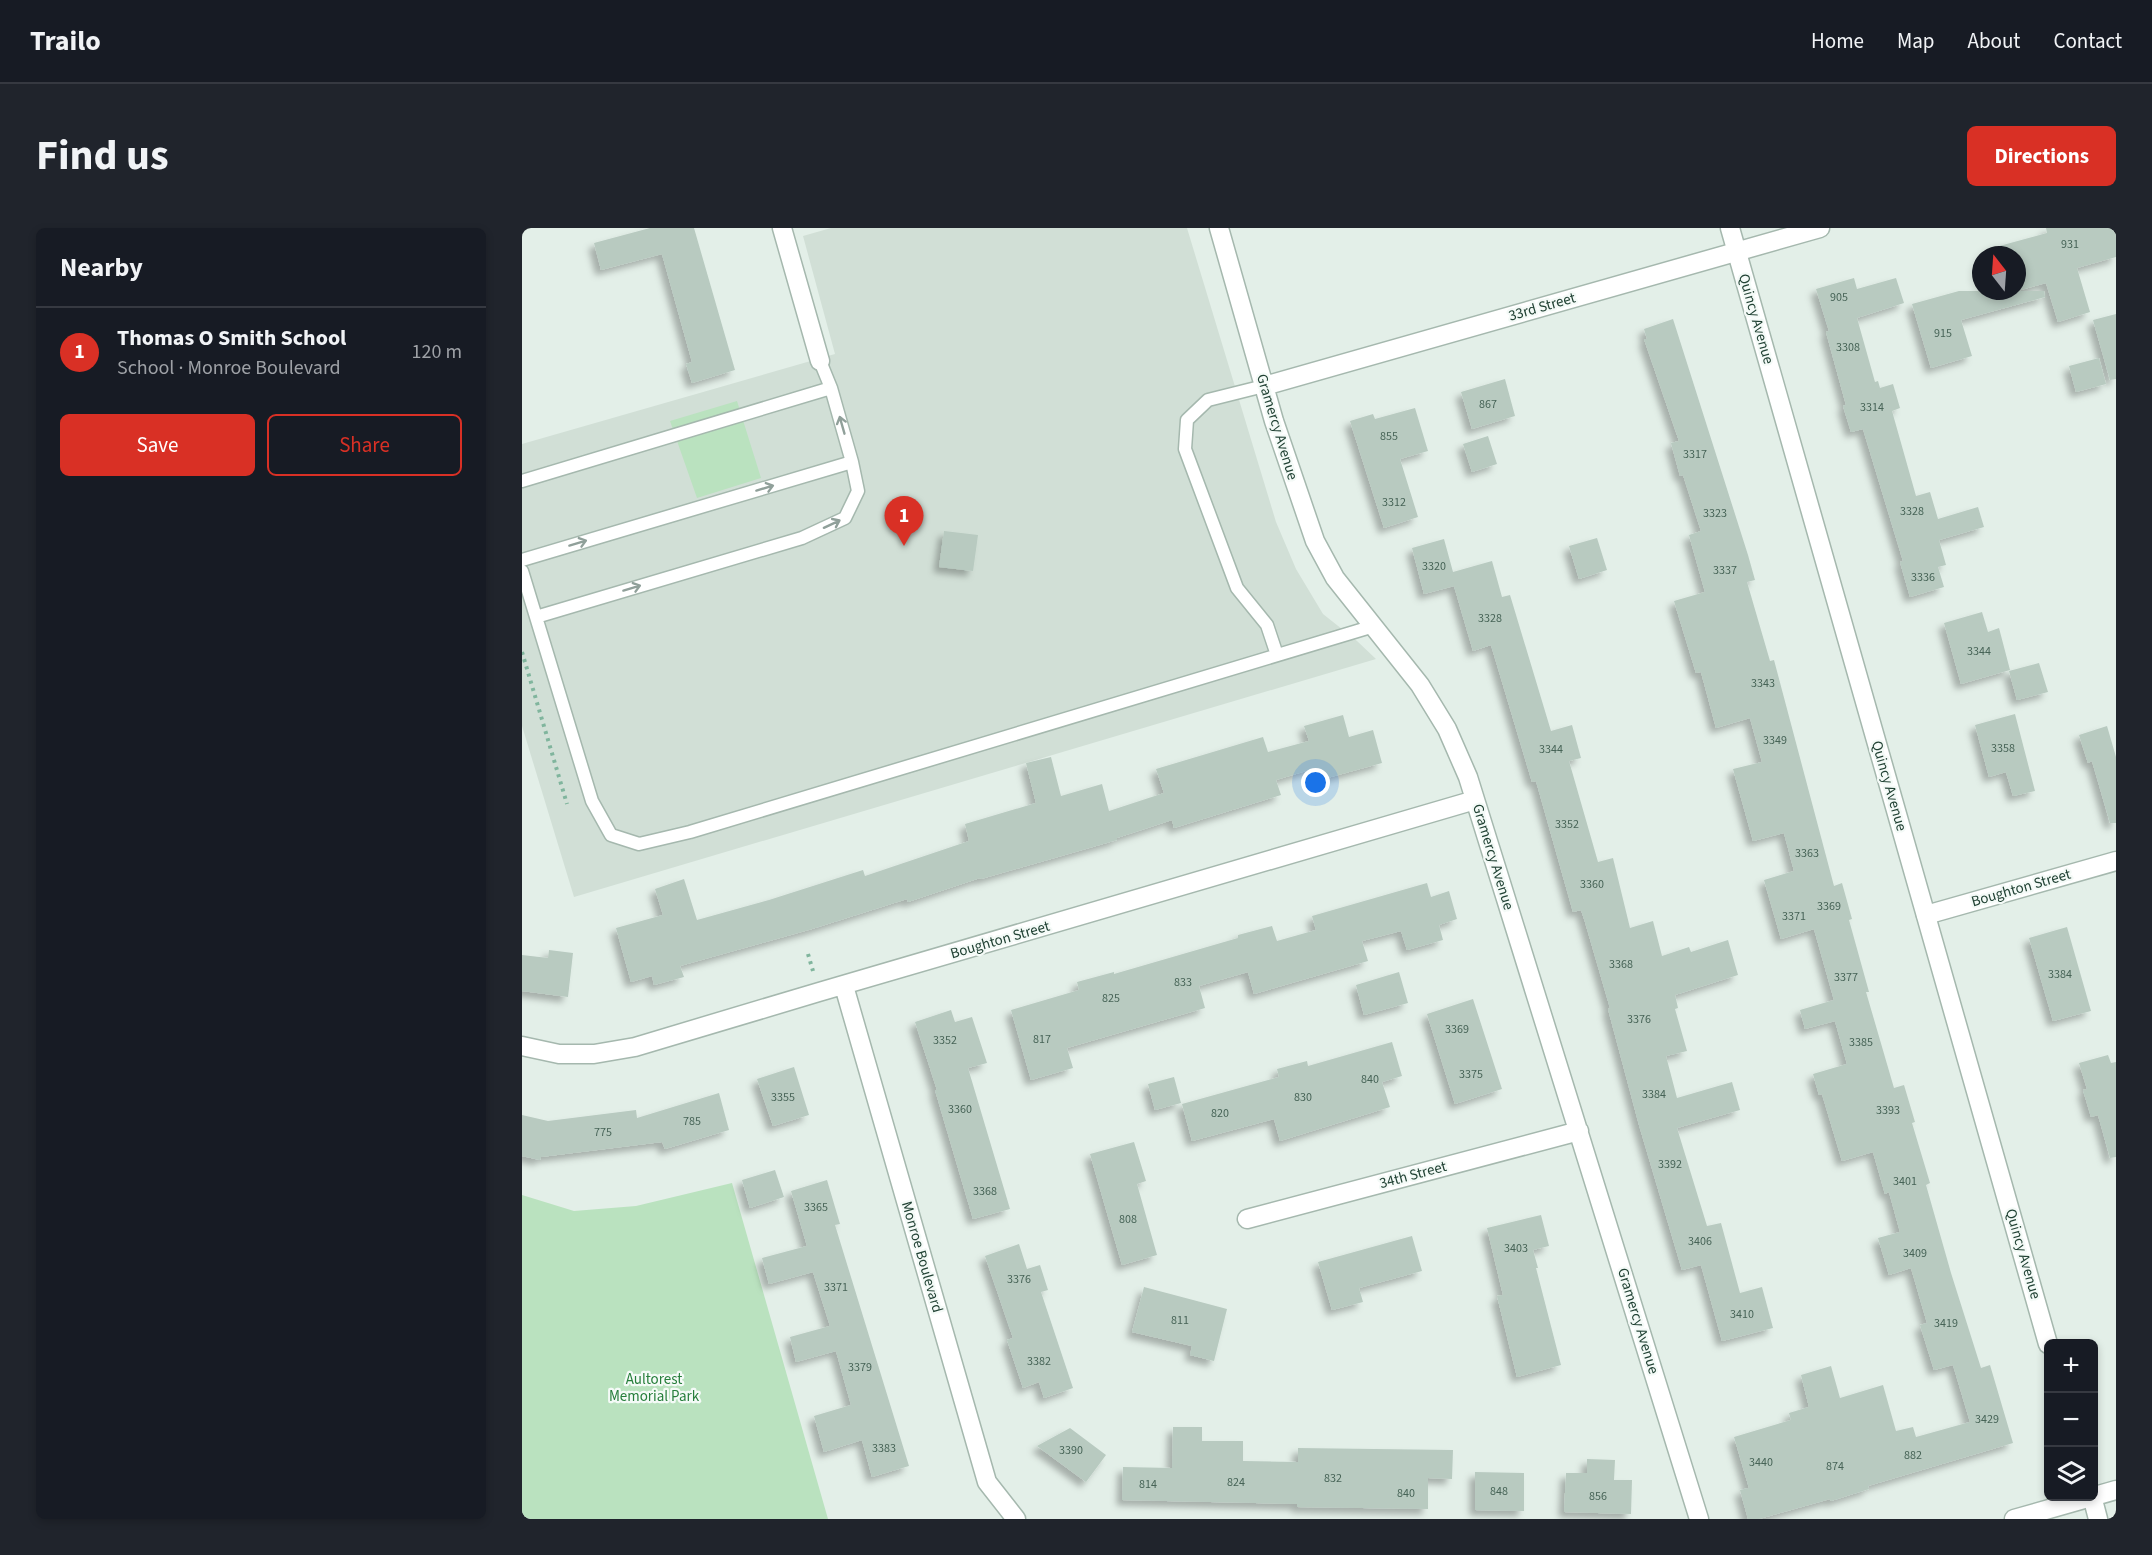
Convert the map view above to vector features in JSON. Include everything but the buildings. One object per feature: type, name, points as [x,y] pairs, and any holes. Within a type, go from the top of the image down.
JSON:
[{"type":"street","points":[[782,228],[820,361]]},
{"type":"street","name":"Gramercy Avenue","points":[[1220,228],[1264,386],[1315,541],[1335,578],[1420,685],[1447,729],[1468,777],[1699,1519]]},
{"type":"street","name":"Quincy Avenue","points":[[1730,228],[2048,1339]]},
{"type":"street","name":"33rd Street","points":[[1264,386],[1820,228]]},
{"type":"street","name":"Boughton Street","points":[[522,1046],[559,1054],[594,1054],[635,1047],[1476,800]]},
{"type":"street","name":"Boughton Street","points":[[1926,915],[2116,861]]},
{"type":"street","name":"Monroe Boulevard","points":[[844,986],[987,1482],[1016,1519]]},
{"type":"street","name":"34th Street","points":[[1247,1219],[1579,1131]]},
{"type":"street","points":[[2098,1495],[2116,1490]]},
{"type":"street","points":[[2014,1519],[2078,1501]]},
{"type":"street","points":[[2093,1501],[2098,1519]]},
{"type":"lane","points":[[536,617],[802,538],[845,518],[858,491],[831,388],[820,361]]},
{"type":"lane","points":[[1264,386],[1208,400],[1187,420],[1185,449],[1237,588],[1267,625],[1277,655]]},
{"type":"lane","points":[[522,481],[831,388]]},
{"type":"lane","points":[[522,560],[852,462]]},
{"type":"lane","points":[[522,571],[592,801],[611,835],[639,844],[701,829],[1374,626]]},
{"type":"path","points":[[522,652],[567,804]]},
{"type":"shaded area","points":[[831,228],[1187,228],[1276,522],[1296,569],[1323,614],[1376,659],[574,897],[522,726],[522,444],[835,354],[803,236]]},
{"type":"green space","points":[[737,401],[761,478],[697,498],[670,421]]},
{"type":"green space","name":"Aultorest Memorial Park","points":[[732,1183],[828,1519],[522,1519],[522,1195],[574,1211],[636,1206]]},
{"type":"place","name":"Thomas O Smith School","points":[[904,546]]}]
